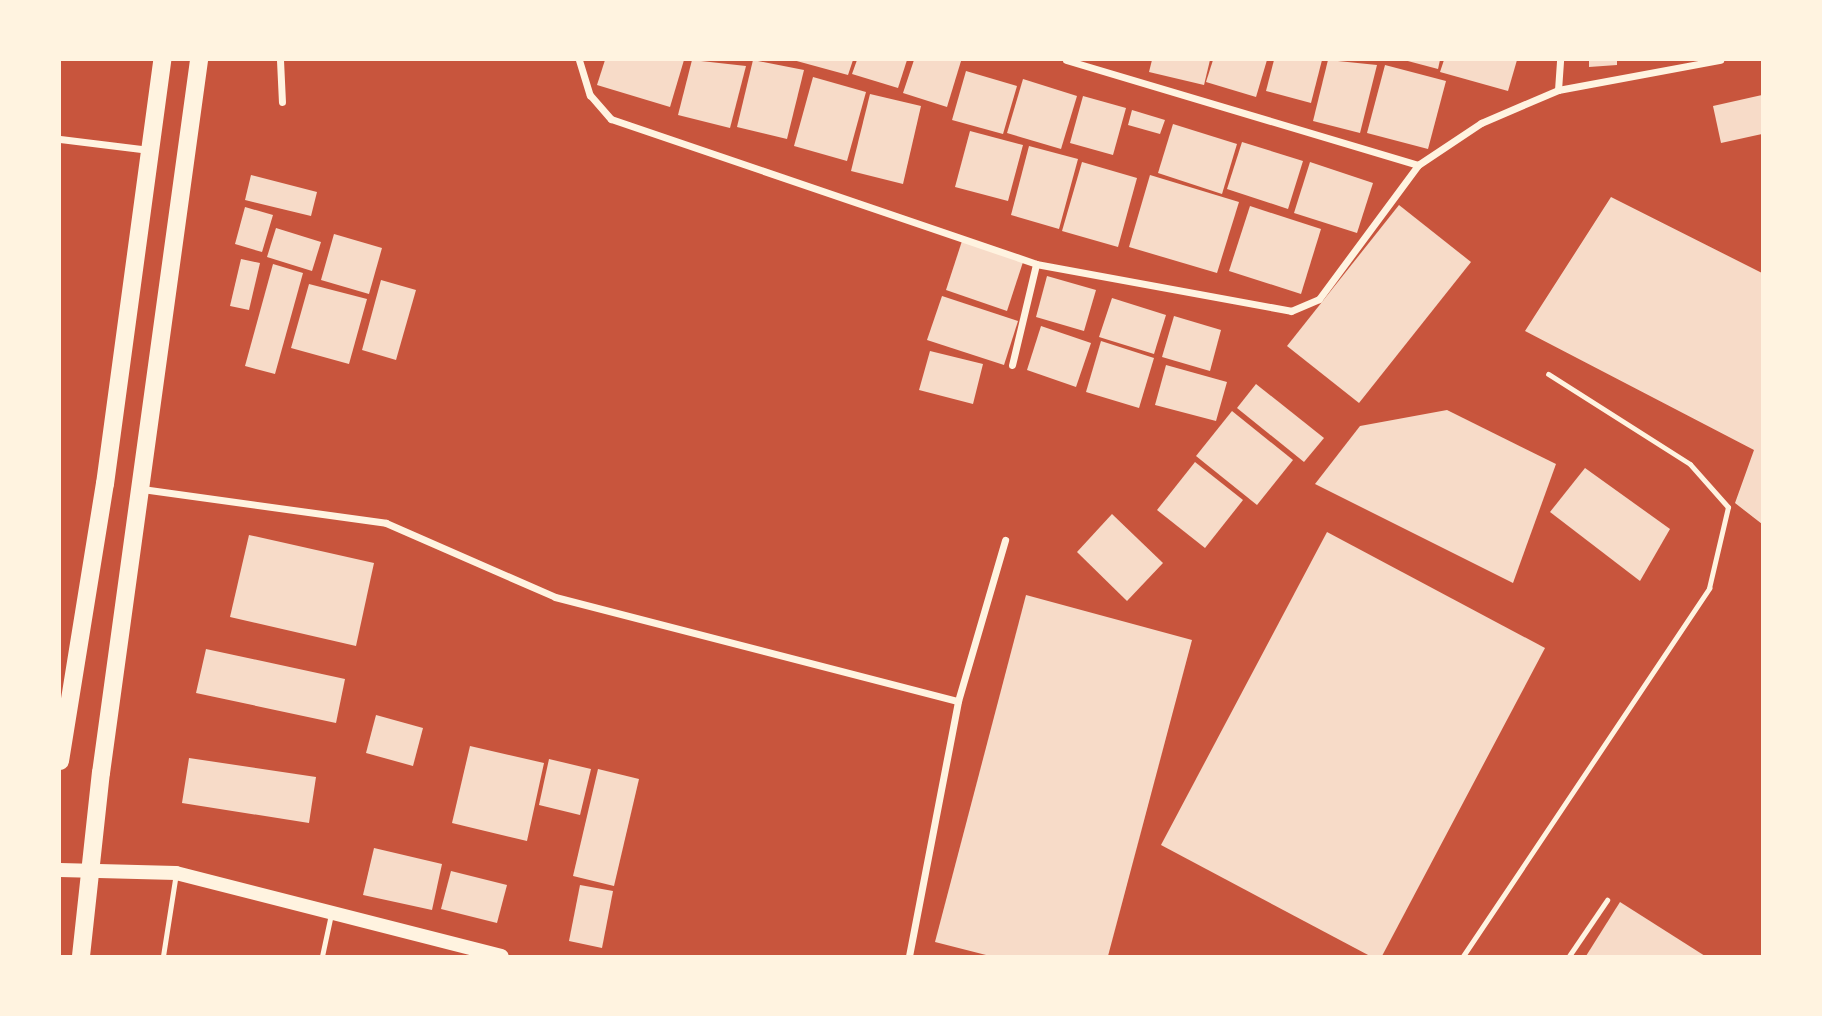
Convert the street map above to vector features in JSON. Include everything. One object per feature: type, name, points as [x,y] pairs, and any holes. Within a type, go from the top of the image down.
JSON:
[{"type":"main road","points":[[60,761],[105,484],[162,60]]},
{"type":"main road","points":[[81,957],[89,872],[199,60]]},
{"type":"main road","points":[[60,870],[176,873],[502,957]]},
{"type":"street","points":[[280,60],[282,102]]},
{"type":"street","points":[[579,60],[590,95],[611,119],[1035,264],[1291,311],[1306,308],[1319,299],[1418,165],[1481,123],[1558,90],[1720,60]]},
{"type":"street","points":[[1066,60],[1418,165]]},
{"type":"street","points":[[1558,90],[1560,60]]},
{"type":"street","points":[[60,139],[151,150]]},
{"type":"street","points":[[1012,365],[1035,264]]},
{"type":"street","points":[[142,489],[386,523],[555,597],[958,701]]},
{"type":"street","points":[[908,957],[958,701],[1004,540]]},
{"type":"lane","points":[[1463,957],[1709,588],[1728,507],[1690,464],[1548,374]]},
{"type":"lane","points":[[163,957],[176,873]]},
{"type":"lane","points":[[1569,957],[1607,900]]},
{"type":"lane","points":[[323,957],[331,914]]},
{"type":"building","points":[[605,60],[684,60],[670,107],[597,85]]},
{"type":"building","points":[[692,60],[746,66],[730,128],[678,115]]},
{"type":"building","points":[[753,60],[804,70],[787,139],[737,127]]},
{"type":"building","points":[[793,60],[853,60],[848,75]]},
{"type":"building","points":[[857,60],[907,60],[898,88],[852,74]]},
{"type":"building","points":[[914,60],[961,61],[947,107],[903,93]]},
{"type":"building","points":[[1152,60],[1210,60],[1204,85],[1149,72]]},
{"type":"building","points":[[1213,60],[1267,60],[1256,97],[1206,82]]},
{"type":"building","points":[[1274,60],[1322,60],[1311,103],[1266,91]]},
{"type":"building","points":[[1328,60],[1377,65],[1360,133],[1313,121]]},
{"type":"building","points":[[1404,60],[1440,60],[1438,69]]},
{"type":"building","points":[[1444,60],[1517,60],[1508,91],[1440,72]]},
{"type":"building","points":[[1589,60],[1617,60],[1617,65],[1589,67]]},
{"type":"building","points":[[1385,65],[1446,81],[1428,149],[1367,133]]},
{"type":"building","points":[[966,71],[1017,86],[1003,134],[952,120]]},
{"type":"building","points":[[813,77],[866,92],[847,161],[794,146]]},
{"type":"building","points":[[1023,79],[1077,96],[1061,149],[1007,133]]},
{"type":"building","points":[[870,94],[921,106],[903,184],[851,171]]},
{"type":"building","points":[[1762,95],[1762,134],[1721,143],[1713,106]]},
{"type":"building","points":[[1083,96],[1126,108],[1113,155],[1070,143]]},
{"type":"building","points":[[1132,110],[1165,120],[1160,134],[1128,125]]},
{"type":"building","points":[[1173,124],[1237,144],[1222,194],[1158,173]]},
{"type":"building","points":[[970,131],[1023,145],[1008,201],[955,187]]},
{"type":"building","points":[[1242,142],[1303,161],[1288,209],[1227,189]]},
{"type":"building","points":[[1029,146],[1078,159],[1059,229],[1011,215]]},
{"type":"building","points":[[1082,162],[1137,178],[1118,247],[1062,231]]},
{"type":"building","points":[[1310,162],[1373,183],[1357,233],[1294,213]]},
{"type":"building","points":[[251,175],[317,192],[311,216],[245,200]]},
{"type":"building","points":[[1150,175],[1239,202],[1217,273],[1129,247]]},
{"type":"building","points":[[1611,197],[1762,273],[1762,524],[1735,503],[1754,450],[1525,331]]},
{"type":"building","points":[[1399,205],[1471,262],[1359,403],[1287,346]]},
{"type":"building","points":[[1250,206],[1321,229],[1301,294],[1229,271]]},
{"type":"building","points":[[245,207],[273,215],[262,252],[235,244]]},
{"type":"building","points":[[276,228],[321,242],[312,271],[267,257]]},
{"type":"building","points":[[334,234],[382,248],[369,294],[321,280]]},
{"type":"building","points":[[962,241],[1023,262],[1007,311],[946,290]]},
{"type":"building","points":[[241,259],[260,263],[249,310],[230,306]]},
{"type":"building","points":[[273,264],[303,273],[275,374],[245,366]]},
{"type":"building","points":[[1047,276],[1096,290],[1084,331],[1036,317]]},
{"type":"building","points":[[381,280],[416,290],[396,360],[362,350]]},
{"type":"building","points":[[309,284],[367,299],[349,364],[291,348]]},
{"type":"building","points":[[942,296],[1018,321],[1004,365],[927,340]]},
{"type":"building","points":[[1112,298],[1166,315],[1154,354],[1099,337]]},
{"type":"building","points":[[1174,316],[1221,330],[1210,371],[1162,357]]},
{"type":"building","points":[[1041,326],[1091,343],[1076,387],[1027,370]]},
{"type":"building","points":[[1101,341],[1154,358],[1139,408],[1086,392]]},
{"type":"building","points":[[930,351],[983,364],[973,404],[919,390]]},
{"type":"building","points":[[1166,365],[1227,382],[1216,421],[1155,405]]},
{"type":"building","points":[[1256,384],[1324,438],[1304,462],[1237,408]]},
{"type":"building","points":[[1447,410],[1556,464],[1513,583],[1315,484],[1360,426]]},
{"type":"building","points":[[1232,411],[1293,460],[1257,505],[1196,456]]},
{"type":"building","points":[[1195,462],[1243,500],[1205,548],[1157,510]]},
{"type":"building","points":[[1585,468],[1670,529],[1640,581],[1550,512]]},
{"type":"building","points":[[1112,514],[1163,563],[1127,601],[1077,552]]},
{"type":"building","points":[[1327,532],[1545,648],[1382,956],[1370,956],[1161,845]]},
{"type":"building","points":[[249,535],[374,563],[356,646],[230,617]]},
{"type":"building","points":[[1026,595],[1192,640],[1108,956],[990,956],[935,942]]},
{"type":"building","points":[[206,649],[345,679],[336,723],[196,693]]},
{"type":"building","points":[[376,715],[423,728],[413,766],[366,753]]},
{"type":"building","points":[[470,746],[544,763],[527,841],[452,823]]},
{"type":"building","points":[[189,758],[316,777],[309,823],[182,803]]},
{"type":"building","points":[[549,759],[591,769],[580,815],[539,805]]},
{"type":"building","points":[[598,769],[639,779],[614,886],[573,876]]},
{"type":"building","points":[[374,848],[442,864],[432,910],[363,895]]},
{"type":"building","points":[[451,871],[507,885],[497,923],[441,909]]},
{"type":"building","points":[[580,885],[613,891],[602,948],[569,941]]},
{"type":"building","points":[[1620,902],[1705,956],[1586,956]]}]
